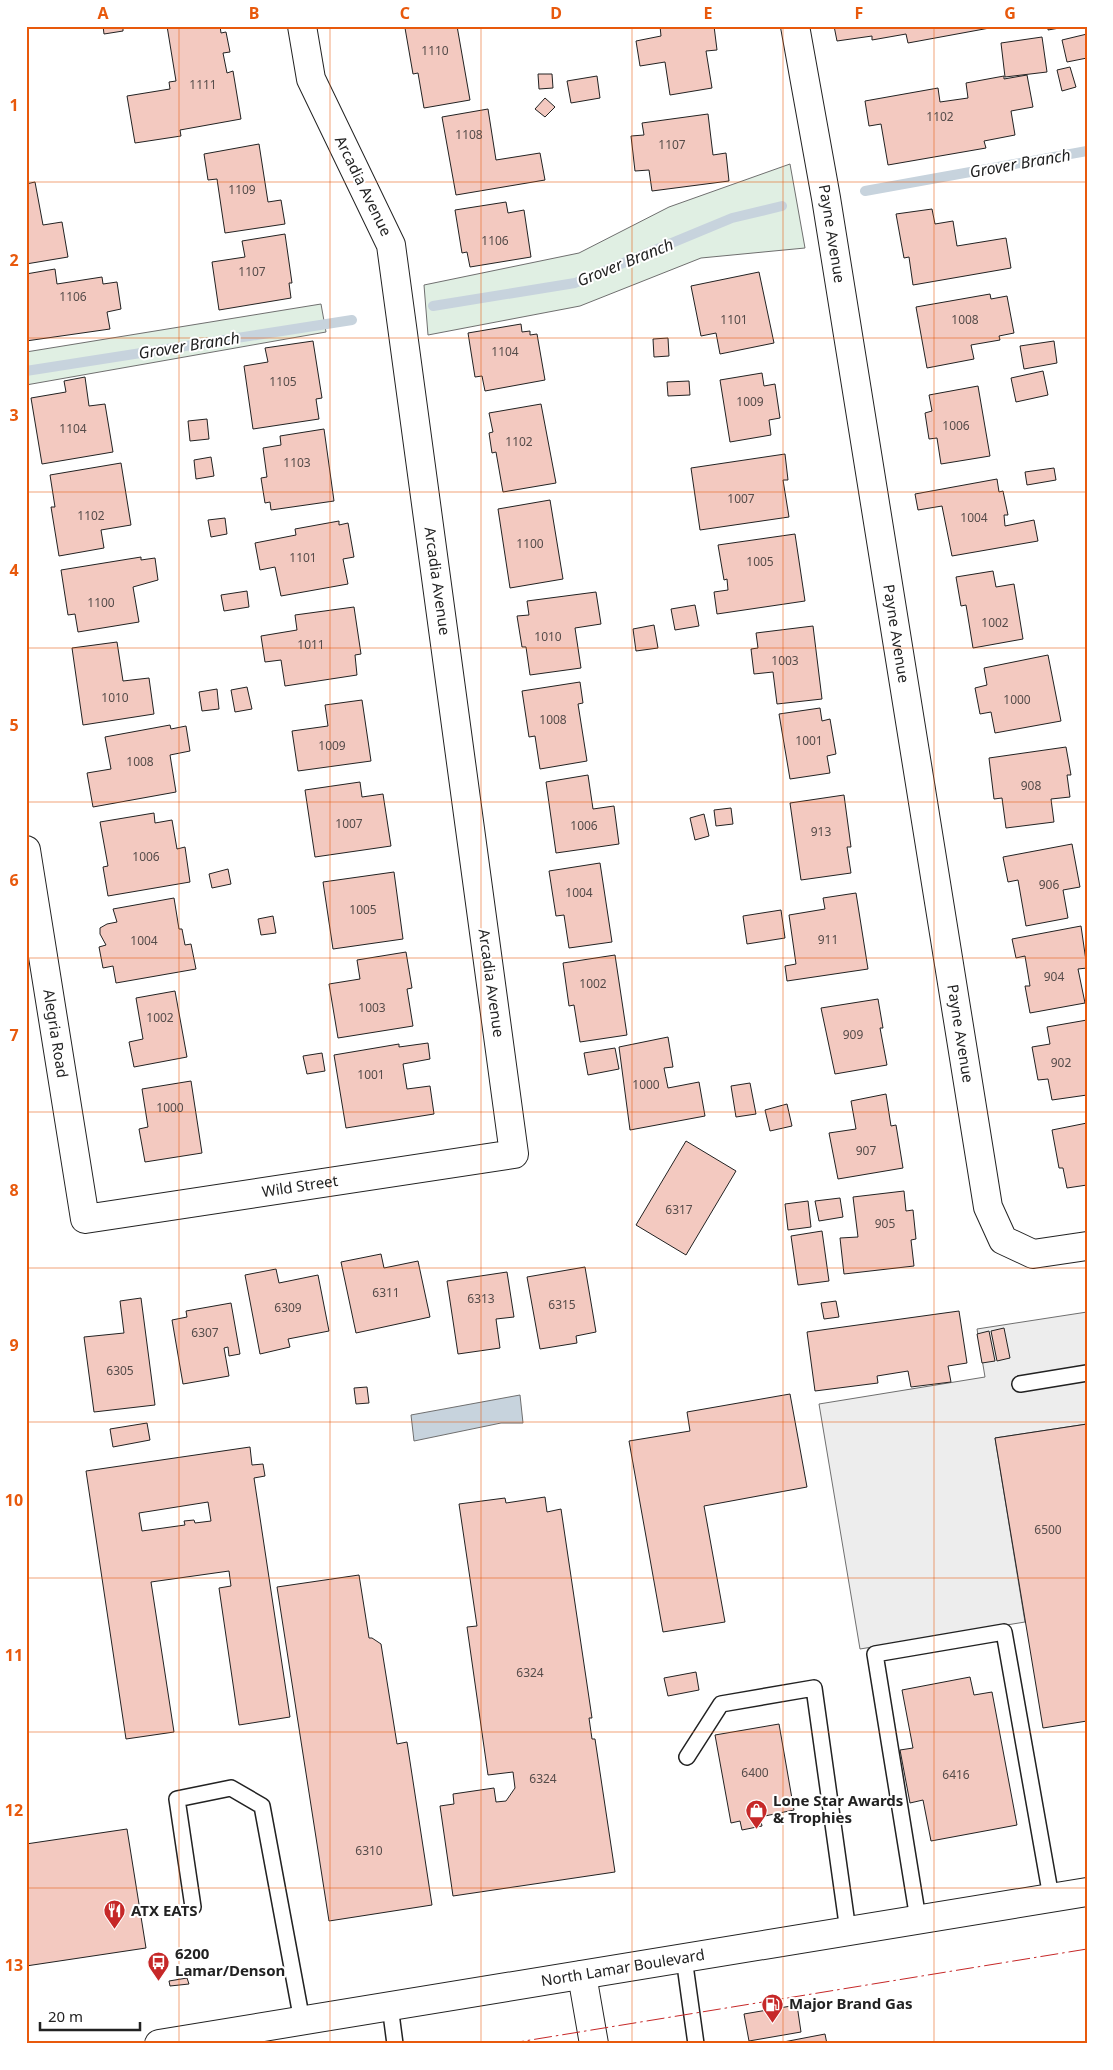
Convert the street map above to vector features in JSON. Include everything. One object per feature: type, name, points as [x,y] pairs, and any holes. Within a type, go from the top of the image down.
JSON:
[{"type":"street","name":"Arcadia Avenue","points":[[302,26],[311,80],[391,245],[514,1154]]},
{"type":"street","name":"Payne Avenue","points":[[795,26],[827,208],[988,1207],[1004,1240],[1033,1254],[1087,1246]]},
{"type":"street","name":"Alegria Road","points":[[26,850],[85,1219]]},
{"type":"street","name":"Wild Street","points":[[85,1219],[514,1154]]},
{"type":"street","name":"North Lamar Boulevard","points":[[159,2044],[267,2035],[302,2021],[1087,1892]]},
{"type":"street","points":[[582,1974],[594,2044]]},
{"type":"lane","points":[[1020,1384],[1087,1372]]},
{"type":"lane","points":[[918,1919],[875,1654],[1004,1632],[1051,1897]]},
{"type":"lane","points":[[687,1757],[721,1704],[814,1688],[848,1931]]},
{"type":"lane","points":[[193,1907],[177,1799],[231,1788],[262,1806],[302,2021]]},
{"type":"lane","points":[[684,1958],[696,2044]]},
{"type":"lane","points":[[390,2006],[395,2044]]},
{"type":"green space","points":[[790,164],[805,248],[701,258],[580,306],[428,335],[424,285],[579,253],[669,207]]},
{"type":"green space","points":[[321,304],[326,332],[26,385],[26,352]]},
{"type":"shaded area","points":[[1087,1312],[1087,1424],[995,1438],[1025,1622],[860,1649],[819,1404],[985,1377],[977,1329]]},
{"type":"shaded area","points":[[520,1395],[523,1423],[501,1423],[414,1441],[411,1415]]},
{"type":"building","points":[[103,26],[123,26],[123,31],[104,34]]},
{"type":"building","points":[[167,26],[220,26],[221,33],[226,32],[230,52],[223,53],[227,73],[233,71],[241,119],[180,130],[181,136],[135,143],[127,96],[170,89],[169,82],[176,81]]},
{"type":"building","points":[[417,26],[457,26],[470,100],[424,108],[418,73],[413,74],[405,28]]},
{"type":"building","points":[[660,26],[714,26],[717,50],[706,51],[712,88],[670,95],[665,62],[640,66],[636,41],[661,36]]},
{"type":"building","points":[[834,26],[995,27],[908,43],[906,34],[872,40],[872,36],[837,41]]},
{"type":"building","points":[[1048,26],[1071,26],[1048,30]]},
{"type":"building","points":[[1087,34],[1087,58],[1067,62],[1062,40]]},
{"type":"building","points":[[1042,37],[1047,72],[1005,77],[1001,43]]},
{"type":"building","points":[[1070,67],[1076,87],[1062,91],[1057,70]]},
{"type":"building","points":[[538,74],[552,74],[553,88],[539,89]]},
{"type":"building","points":[[1027,75],[1033,107],[1011,111],[1015,135],[984,141],[986,148],[888,165],[881,124],[869,126],[865,101],[938,88],[940,102],[968,98],[966,83],[1004,76],[1004,79]]},
{"type":"building","points":[[597,76],[600,98],[571,103],[567,81]]},
{"type":"building","points":[[545,98],[555,107],[545,117],[535,109]]},
{"type":"building","points":[[488,109],[496,160],[540,153],[545,180],[456,195],[442,117]]},
{"type":"building","points":[[708,114],[713,155],[726,153],[729,181],[652,191],[649,170],[635,171],[631,136],[644,135],[642,123]]},
{"type":"building","points":[[259,144],[268,202],[281,200],[285,224],[225,233],[217,179],[208,180],[204,154]]},
{"type":"building","points":[[35,182],[43,225],[62,222],[68,257],[26,264],[26,184]]},
{"type":"building","points":[[506,202],[508,213],[524,210],[531,257],[470,267],[467,252],[462,253],[455,210]]},
{"type":"building","points":[[932,209],[935,224],[953,221],[957,246],[1006,238],[1011,268],[913,285],[909,257],[904,258],[896,214]]},
{"type":"building","points":[[285,234],[292,283],[289,283],[291,298],[219,310],[212,262],[245,257],[242,241]]},
{"type":"building","points":[[55,269],[57,284],[102,277],[103,284],[117,282],[121,309],[107,312],[110,329],[26,341],[26,274]]},
{"type":"building","points":[[759,272],[774,343],[720,354],[716,333],[701,336],[691,286]]},
{"type":"building","points":[[990,294],[991,299],[1007,296],[1014,333],[999,336],[1000,340],[971,345],[974,359],[927,368],[916,307]]},
{"type":"building","points":[[521,324],[522,332],[530,331],[530,335],[537,334],[545,380],[485,391],[482,376],[475,377],[468,333]]},
{"type":"building","points":[[668,338],[669,356],[654,357],[653,339]]},
{"type":"building","points":[[313,341],[322,398],[316,399],[319,419],[253,429],[244,366],[268,362],[265,348]]},
{"type":"building","points":[[1054,341],[1057,363],[1024,369],[1020,346]]},
{"type":"building","points":[[1043,371],[1048,395],[1016,402],[1011,378]]},
{"type":"building","points":[[762,373],[764,386],[775,384],[780,418],[769,420],[771,435],[730,442],[720,380]]},
{"type":"building","points":[[85,377],[89,406],[105,404],[113,452],[42,464],[31,398],[66,392],[64,381]]},
{"type":"building","points":[[689,381],[690,395],[668,396],[667,382]]},
{"type":"building","points":[[978,386],[990,456],[941,464],[937,438],[929,439],[925,413],[932,411],[929,395]]},
{"type":"building","points":[[541,404],[556,483],[503,492],[496,452],[492,453],[489,433],[493,432],[489,413]]},
{"type":"building","points":[[207,419],[209,439],[190,441],[188,421]]},
{"type":"building","points":[[324,429],[334,501],[271,510],[270,502],[265,503],[261,478],[267,477],[263,448],[281,445],[280,436]]},
{"type":"building","points":[[785,454],[788,480],[783,480],[789,517],[700,530],[691,468]]},
{"type":"building","points":[[211,457],[214,476],[196,479],[194,460]]},
{"type":"building","points":[[121,463],[131,525],[101,530],[104,548],[59,556],[51,507],[55,507],[50,475]]},
{"type":"building","points":[[1054,468],[1056,480],[1027,485],[1025,472]]},
{"type":"building","points":[[997,479],[999,492],[1003,491],[1008,515],[1004,515],[1005,526],[1034,520],[1038,541],[952,556],[942,506],[918,510],[915,494]]},
{"type":"building","points":[[550,500],[563,579],[510,588],[498,509]]},
{"type":"building","points":[[225,518],[227,534],[211,537],[208,520]]},
{"type":"building","points":[[339,521],[339,525],[348,523],[354,557],[343,559],[348,584],[281,596],[275,567],[260,570],[255,543],[296,535],[295,529]]},
{"type":"building","points":[[795,534],[805,601],[717,614],[714,592],[728,590],[727,579],[724,580],[718,545]]},
{"type":"building","points":[[141,557],[141,560],[155,558],[158,580],[133,587],[139,622],[78,632],[75,614],[68,615],[61,570]]},
{"type":"building","points":[[993,571],[996,587],[1014,584],[1023,639],[973,648],[966,605],[961,606],[956,577]]},
{"type":"building","points":[[247,591],[249,607],[224,611],[221,595]]},
{"type":"building","points":[[596,592],[601,624],[575,628],[581,668],[530,675],[526,647],[522,647],[517,616],[529,615],[527,601]]},
{"type":"building","points":[[695,605],[699,626],[675,630],[671,609]]},
{"type":"building","points":[[354,607],[361,654],[355,655],[357,675],[285,686],[281,660],[265,662],[261,636],[297,630],[295,615]]},
{"type":"building","points":[[654,625],[658,648],[636,651],[633,629]]},
{"type":"building","points":[[813,626],[822,699],[777,704],[773,672],[754,674],[751,649],[758,648],[756,633]]},
{"type":"building","points":[[117,642],[123,681],[149,678],[154,714],[83,725],[72,648]]},
{"type":"building","points":[[1048,655],[1061,721],[995,733],[991,712],[980,714],[975,688],[987,685],[984,668]]},
{"type":"building","points":[[580,682],[583,703],[578,704],[587,761],[540,769],[535,736],[529,737],[522,691]]},
{"type":"building","points":[[247,687],[252,709],[235,712],[231,690]]},
{"type":"building","points":[[217,689],[219,709],[202,711],[199,692]]},
{"type":"building","points":[[362,700],[371,761],[298,771],[292,731],[328,726],[325,705]]},
{"type":"building","points":[[820,708],[822,721],[830,719],[836,754],[827,756],[830,773],[790,779],[779,714]]},
{"type":"building","points":[[170,725],[171,729],[186,726],[190,751],[170,755],[176,792],[93,807],[87,773],[111,769],[105,737]]},
{"type":"building","points":[[1066,747],[1071,775],[1067,775],[1070,797],[1051,799],[1054,822],[1006,828],[1002,798],[994,799],[989,758]]},
{"type":"building","points":[[588,775],[593,809],[614,806],[619,844],[556,853],[546,782]]},
{"type":"building","points":[[360,782],[362,797],[383,794],[391,846],[315,857],[305,790]]},
{"type":"building","points":[[844,795],[851,847],[847,847],[851,873],[801,880],[790,803]]},
{"type":"building","points":[[731,808],[733,824],[716,826],[714,810]]},
{"type":"building","points":[[154,813],[155,823],[172,820],[177,849],[185,847],[190,882],[108,896],[103,867],[108,866],[100,822]]},
{"type":"building","points":[[704,814],[709,836],[695,840],[690,818]]},
{"type":"building","points":[[1072,844],[1080,887],[1063,890],[1068,918],[1026,926],[1018,880],[1008,882],[1003,857]]},
{"type":"building","points":[[600,863],[612,942],[569,948],[564,915],[556,916],[549,871]]},
{"type":"building","points":[[228,869],[231,884],[212,888],[209,874]]},
{"type":"building","points":[[394,872],[403,939],[333,949],[323,882]]},
{"type":"building","points":[[856,893],[868,969],[787,981],[785,966],[796,964],[789,915],[825,909],[823,898]]},
{"type":"building","points":[[174,898],[179,929],[182,929],[185,945],[191,944],[196,969],[116,983],[113,966],[103,968],[99,947],[106,945],[100,934],[100,928],[117,922],[113,909]]},
{"type":"building","points":[[781,910],[785,938],[747,944],[743,916]]},
{"type":"building","points":[[273,916],[276,933],[261,935],[258,919]]},
{"type":"building","points":[[1081,926],[1087,968],[1078,969],[1085,1003],[1030,1013],[1025,986],[1030,986],[1025,956],[1016,958],[1012,939]]},
{"type":"building","points":[[406,952],[412,988],[407,989],[413,1026],[338,1038],[329,984],[360,979],[357,960]]},
{"type":"building","points":[[615,955],[627,1035],[580,1042],[574,1005],[569,1006],[563,963]]},
{"type":"building","points":[[175,991],[187,1057],[134,1067],[129,1042],[143,1039],[136,998]]},
{"type":"building","points":[[878,999],[883,1028],[880,1028],[887,1065],[835,1074],[821,1008]]},
{"type":"building","points":[[1087,1020],[1087,1095],[1052,1100],[1048,1079],[1038,1080],[1032,1047],[1050,1044],[1047,1027]]},
{"type":"building","points":[[668,1037],[673,1067],[664,1068],[668,1088],[699,1082],[705,1116],[630,1130],[619,1047]]},
{"type":"building","points":[[428,1043],[430,1059],[403,1064],[407,1089],[430,1086],[434,1114],[346,1128],[334,1055],[399,1044],[399,1047]]},
{"type":"building","points":[[615,1048],[619,1069],[588,1075],[584,1053]]},
{"type":"building","points":[[322,1053],[325,1071],[307,1074],[303,1056]]},
{"type":"building","points":[[191,1081],[202,1153],[145,1162],[139,1129],[148,1127],[142,1089]]},
{"type":"building","points":[[750,1083],[756,1114],[736,1117],[731,1086]]},
{"type":"building","points":[[886,1094],[891,1126],[896,1125],[903,1168],[838,1179],[829,1133],[856,1129],[851,1101]]},
{"type":"building","points":[[787,1104],[792,1126],[770,1131],[765,1110]]},
{"type":"building","points":[[1087,1123],[1087,1185],[1067,1188],[1063,1168],[1059,1168],[1052,1130]]},
{"type":"building","points":[[686,1141],[736,1171],[686,1255],[636,1225]]},
{"type":"building","points":[[904,1191],[906,1211],[913,1210],[916,1239],[911,1240],[914,1266],[844,1274],[840,1238],[858,1237],[853,1197]]},
{"type":"building","points":[[840,1198],[843,1217],[819,1221],[815,1201]]},
{"type":"building","points":[[808,1201],[811,1227],[788,1230],[785,1204]]},
{"type":"building","points":[[822,1231],[829,1281],[798,1285],[791,1236]]},
{"type":"building","points":[[381,1254],[384,1268],[418,1261],[430,1317],[356,1333],[341,1262]]},
{"type":"building","points":[[585,1267],[596,1332],[576,1336],[577,1343],[540,1349],[527,1277]]},
{"type":"building","points":[[276,1269],[279,1283],[318,1275],[329,1331],[288,1339],[290,1347],[260,1354],[245,1275]]},
{"type":"building","points":[[507,1272],[514,1317],[496,1319],[500,1348],[458,1354],[447,1281]]},
{"type":"building","points":[[141,1298],[155,1405],[94,1412],[84,1337],[124,1333],[120,1301]]},
{"type":"building","points":[[836,1301],[839,1317],[824,1319],[821,1303]]},
{"type":"building","points":[[231,1303],[240,1354],[229,1356],[228,1347],[224,1348],[229,1376],[183,1384],[172,1320],[187,1317],[186,1311]]},
{"type":"building","points":[[959,1311],[967,1363],[948,1366],[951,1382],[911,1387],[908,1371],[877,1376],[878,1383],[815,1391],[807,1332]]},
{"type":"building","points":[[1004,1328],[1010,1358],[997,1361],[991,1331]]},
{"type":"building","points":[[989,1331],[995,1361],[982,1363],[977,1334]]},
{"type":"building","points":[[367,1387],[369,1403],[356,1404],[354,1388]]},
{"type":"building","points":[[790,1394],[807,1487],[704,1506],[725,1622],[663,1632],[629,1441],[690,1431],[687,1412]]},
{"type":"building","points":[[147,1423],[150,1440],[113,1447],[110,1429]]},
{"type":"building","points":[[1087,1424],[1087,1721],[1043,1728],[995,1438]]},
{"type":"building","points":[[250,1447],[252,1465],[263,1464],[265,1476],[254,1478],[290,1717],[239,1725],[219,1588],[231,1586],[229,1571],[151,1582],[174,1732],[126,1739],[86,1471]],"holes":[[[208,1502],[211,1521],[195,1523],[194,1520],[184,1521],[185,1525],[142,1531],[139,1513]]]},
{"type":"building","points":[[545,1497],[547,1512],[561,1509],[592,1718],[589,1718],[592,1739],[595,1739],[615,1872],[453,1896],[440,1806],[454,1804],[453,1794],[494,1788],[496,1802],[506,1801],[515,1788],[513,1772],[488,1775],[467,1627],[477,1626],[459,1504],[505,1498],[506,1503]]},
{"type":"building","points":[[359,1575],[369,1638],[381,1644],[397,1744],[407,1742],[432,1905],[329,1921],[277,1587]]},
{"type":"building","points":[[696,1672],[699,1690],[668,1696],[664,1678]]},
{"type":"building","points":[[970,1677],[974,1695],[992,1692],[1017,1825],[931,1841],[923,1800],[910,1803],[900,1750],[913,1748],[902,1690]]},
{"type":"building","points":[[779,1724],[794,1810],[760,1817],[762,1826],[742,1830],[740,1821],[731,1823],[715,1735]]},
{"type":"building","points":[[127,1829],[146,1948],[26,1966],[26,1844]]},
{"type":"building","points":[[187,1978],[189,1984],[170,1986],[169,1981]]},
{"type":"building","name":"Major Brand Gas","points":[[797,2005],[801,2032],[749,2041],[744,2014]]},
{"type":"building","points":[[825,2034],[827,2044],[773,2044]]},
{"type":"waterway","name":"Grover Branch","points":[[865,191],[1087,151]]},
{"type":"waterway","name":"Grover Branch","points":[[433,306],[575,283],[732,218],[782,206]]},
{"type":"waterway","name":"Grover Branch","points":[[26,371],[352,320]]},
{"type":"power","points":[[506,2044],[1087,1949]]},
{"type":"place","name":"Lone Star Awards & Trophies","points":[[757,1829]]},
{"type":"place","name":"ATX EATS","points":[[115,1930]]},
{"type":"place","name":"6200 Lamar/Denson","points":[[159,1982]]},
{"type":"place","name":"Major Brand Gas","points":[[773,2023]]}]
